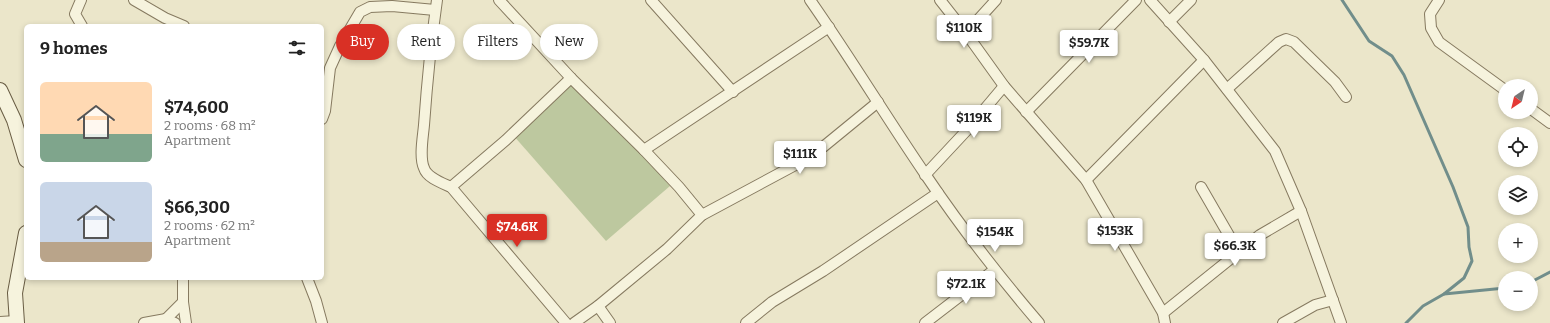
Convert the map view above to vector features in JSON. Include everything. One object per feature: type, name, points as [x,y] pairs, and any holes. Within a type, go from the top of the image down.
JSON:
[{"type":"street","points":[[81,24],[75,14],[82,0]]},
{"type":"street","points":[[134,0],[165,18],[179,24]]},
{"type":"street","points":[[499,0],[571,78],[679,187],[702,215]]},
{"type":"street","points":[[651,0],[733,92]]},
{"type":"street","points":[[810,0],[925,175],[994,270],[1039,323]]},
{"type":"street","points":[[940,0],[1004,86],[1086,180],[1164,318],[1238,251],[1260,235],[1300,211]]},
{"type":"street","points":[[966,33],[996,0]]},
{"type":"street","points":[[1026,112],[1136,0]]},
{"type":"street","points":[[1150,0],[1204,60],[1275,151],[1300,211],[1341,323]]},
{"type":"street","points":[[1169,22],[1191,0]]},
{"type":"street","points":[[1439,0],[1430,14],[1431,28],[1439,42],[1498,85]]},
{"type":"street","points":[[324,114],[330,68],[343,41],[360,12],[370,7],[436,5],[428,66],[422,149],[423,166],[428,174],[451,187],[566,323]]},
{"type":"street","points":[[644,150],[829,27]]},
{"type":"street","points":[[1227,89],[1279,42],[1286,40],[1294,42],[1310,57],[1335,82],[1346,97]]},
{"type":"street","points":[[1086,180],[1204,60]]},
{"type":"street","points":[[451,187],[506,140],[571,78]]},
{"type":"street","points":[[925,175],[967,130],[1004,86]]},
{"type":"street","points":[[0,90],[14,120],[24,153]]},
{"type":"street","points":[[574,323],[598,306],[667,249],[702,215],[797,164],[822,147],[878,102]]},
{"type":"street","points":[[1538,114],[1550,123]]},
{"type":"street","points":[[1201,187],[1238,251]]},
{"type":"street","points":[[746,323],[772,302],[823,271],[938,193]]},
{"type":"street","points":[[0,322],[16,322],[15,293],[24,244]]},
{"type":"street","points":[[925,323],[994,270]]},
{"type":"street","points":[[183,280],[183,302],[186,323]]},
{"type":"street","points":[[308,280],[316,301],[322,323]]},
{"type":"street","points":[[1283,323],[1315,305],[1332,300]]},
{"type":"street","points":[[144,323],[171,321],[183,302]]},
{"type":"street","points":[[598,306],[610,323]]},
{"type":"green space","points":[[576,80],[670,186],[606,241],[513,135]]},
{"type":"waterway","points":[[1342,0],[1369,41],[1392,56],[1404,75],[1453,187],[1468,227],[1469,247],[1472,261],[1464,278],[1444,294],[1423,306],[1406,323]]},
{"type":"waterway","points":[[1538,278],[1550,272]]},
{"type":"waterway","points":[[1444,294],[1498,289]]}]
